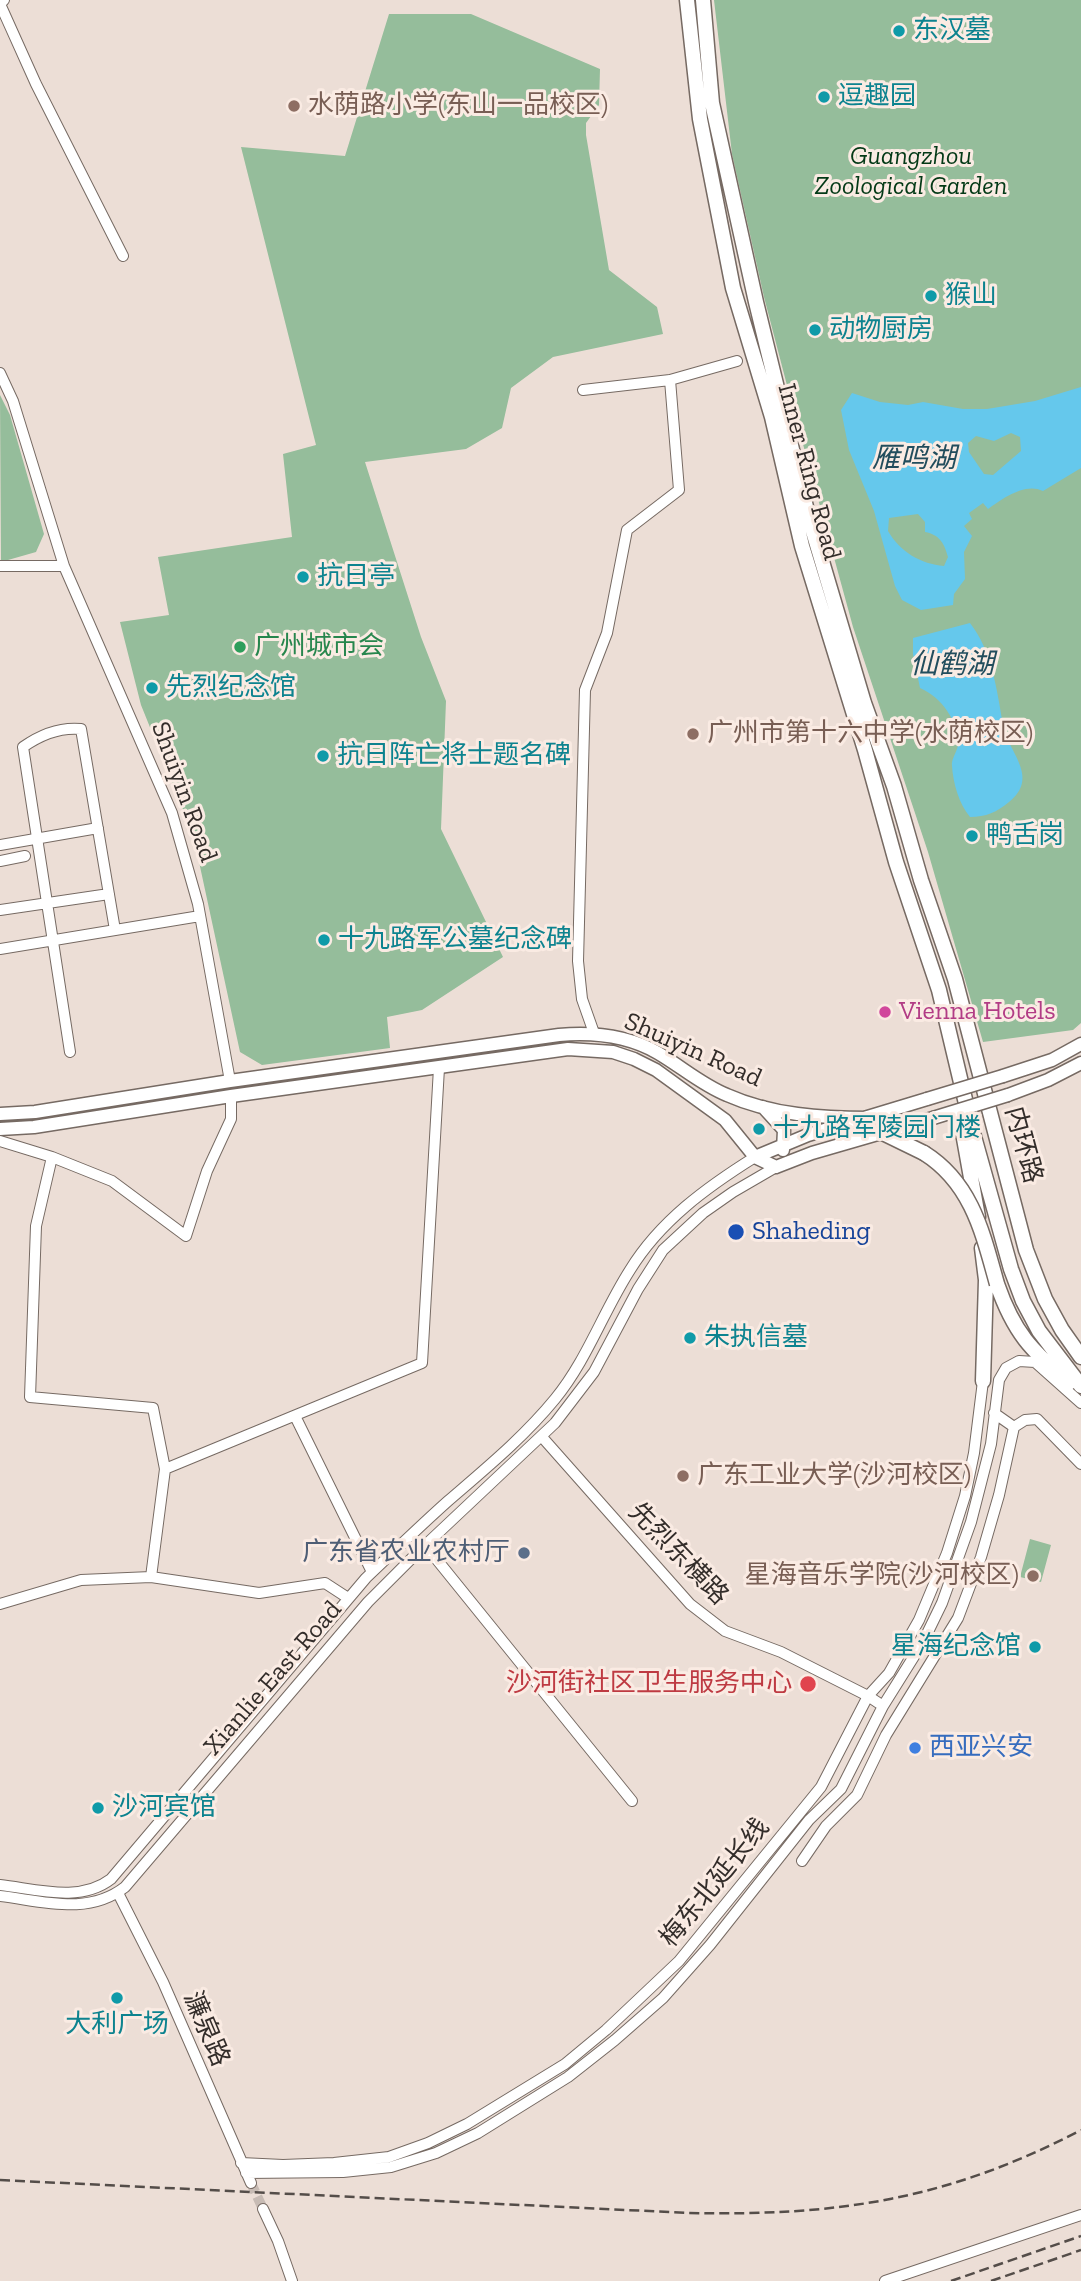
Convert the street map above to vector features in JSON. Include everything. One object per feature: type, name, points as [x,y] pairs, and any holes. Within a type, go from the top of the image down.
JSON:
[{"type":"highway","name":"Inner Ring Road","points":[[687,0],[700,119],[733,288],[772,417],[802,546],[924,947]]},
{"type":"highway","name":"Inner Ring Road","points":[[703,0],[712,103],[756,302],[807,511],[864,703],[894,786],[921,880],[955,979],[1026,1250],[1045,1299],[1081,1357]]},
{"type":"highway","name":"内环路","points":[[924,947],[946,1013],[991,1200],[1011,1269],[1031,1317],[1049,1346],[1081,1386]]},
{"type":"highway","points":[[924,947],[949,1051],[983,1255],[986,1280],[983,1381]]},
{"type":"highway","points":[[883,1133],[923,1153],[950,1173],[972,1206],[1003,1301],[1018,1331],[1037,1355],[1081,1393]]},
{"type":"main road","name":"Shuiyin Road","points":[[776,1167],[755,1157],[725,1120],[656,1070],[613,1052],[568,1049],[232,1097],[230,1081],[559,1035],[594,1033],[657,1052],[717,1091],[763,1106],[823,1117],[870,1118]]},
{"type":"main road","name":"Xianlie East Road","points":[[755,1157],[785,1144],[1003,1076],[1052,1059],[1081,1044]]},
{"type":"main road","name":"Xianlie East Road","points":[[776,1167],[812,1153],[1008,1094],[1048,1080],[1081,1063]]},
{"type":"main road","points":[[0,1114],[35,1112],[230,1081]]},
{"type":"main road","points":[[0,1129],[34,1127],[232,1097]]},
{"type":"main road","points":[[763,1106],[781,1125],[785,1144],[776,1167]]},
{"type":"street","points":[[4,0],[0,4],[36,84],[123,256]]},
{"type":"street","points":[[583,390],[670,380],[737,361]]},
{"type":"street","name":"Shuiyin Road","points":[[0,373],[13,401],[64,566],[160,782],[185,851],[200,916],[230,1081]]},
{"type":"street","points":[[594,1033],[582,999],[578,961],[585,690],[607,633],[627,530],[679,490],[670,380]]},
{"type":"street","points":[[0,566],[64,566]]},
{"type":"street","points":[[70,1052],[23,747],[39,736],[70,728],[82,729],[115,930]]},
{"type":"street","points":[[0,845],[98,828]]},
{"type":"street","points":[[0,861],[25,856]]},
{"type":"street","points":[[0,910],[109,894]]},
{"type":"street","points":[[0,949],[200,916]]},
{"type":"street","points":[[165,1469],[422,1363],[439,1068]]},
{"type":"street","points":[[0,1141],[52,1157],[112,1181],[186,1236],[207,1171],[231,1119],[232,1097]]},
{"type":"street","points":[[52,1157],[36,1226],[30,1397],[153,1408],[165,1469],[151,1577]]},
{"type":"street","name":"Xianlie East Road","points":[[0,1885],[77,1893],[98,1887],[111,1879],[372,1572],[499,1456],[556,1398],[589,1347],[630,1270],[661,1228],[706,1190],[755,1157]]},
{"type":"street","name":"Xianlie East Road","points":[[0,1896],[83,1905],[102,1901],[131,1881],[368,1602],[412,1557],[542,1437],[583,1388],[608,1348],[652,1264],[663,1250],[703,1213],[776,1167]]},
{"type":"street","name":"梅东北延长线","points":[[248,2178],[391,2168],[436,2153],[478,2133],[568,2077],[663,1998],[710,1945],[809,1821],[841,1789],[883,1706],[923,1642],[942,1603],[971,1522],[991,1444],[999,1380],[1006,1368],[1019,1361],[1035,1362],[1081,1403]]},
{"type":"street","name":"梅东北延长线","points":[[241,2163],[334,2163],[389,2157],[428,2143],[467,2124],[551,2072],[606,2031],[679,1961],[821,1787],[868,1696],[889,1673],[919,1620],[947,1553],[965,1496],[974,1453],[983,1381]]},
{"type":"street","points":[[995,1413],[1014,1427]]},
{"type":"street","points":[[295,1416],[372,1572]]},
{"type":"street","points":[[802,1861],[826,1826],[857,1795],[893,1723],[958,1618],[981,1557],[999,1495],[1014,1427],[1025,1420],[1037,1419],[1081,1464]]},
{"type":"street","name":"先烈东横路","points":[[542,1437],[690,1604],[724,1631],[781,1652],[883,1706]]},
{"type":"street","points":[[399,1545],[412,1557]]},
{"type":"street","points":[[425,1545],[632,1801]]},
{"type":"street","points":[[0,1604],[81,1580],[151,1577],[260,1593],[324,1583],[348,1598]]},
{"type":"street","points":[[841,1789],[857,1795]]},
{"type":"street","points":[[757,1865],[768,1873]]},
{"type":"street","name":"濂泉路","points":[[118,1892],[163,1982],[248,2178]]},
{"type":"street","points":[[551,2072],[568,2077]]},
{"type":"street","points":[[389,2157],[391,2168]]},
{"type":"street","points":[[263,2210],[278,2241],[292,2281]]},
{"type":"street","points":[[886,2281],[1081,2215]]},
{"type":"green space","name":"Guangzhou Zoological Garden","points":[[714,0],[1081,0],[1081,1023],[1073,1030],[983,1042],[928,852],[853,627],[764,297],[732,154]]},
{"type":"green space","points":[[389,14],[471,14],[600,69],[599,105],[586,123],[586,135],[609,270],[657,307],[663,334],[553,357],[511,388],[502,428],[466,449],[365,462],[421,637],[446,701],[441,829],[503,957],[422,1010],[387,1017],[390,1048],[262,1065],[240,1052],[193,834],[141,705],[120,622],[169,615],[158,557],[292,537],[283,454],[316,445],[241,147],[345,156]]},
{"type":"green space","points":[[0,395],[10,415],[44,534],[36,552],[1,562]]},
{"type":"green space","points":[[1030,1539],[1051,1545],[1041,1582],[1020,1577]]},
{"type":"water","name":"雁鸣湖","points":[[1081,387],[1081,468],[1043,491],[1021,490],[988,509],[983,503],[969,513],[972,519],[964,526],[972,536],[964,552],[965,579],[954,594],[953,605],[921,610],[902,600],[895,586],[874,511],[849,450],[841,410],[852,393],[880,402],[908,405],[923,402],[963,409],[987,409],[1035,401]],"holes":[[[1011,433],[1020,437],[1021,451],[993,475],[984,474],[969,452],[968,443],[976,436],[994,441]],[[918,514],[925,522],[925,532],[934,535],[943,544],[948,557],[944,566],[927,563],[912,556],[888,531],[889,518]]]},
{"type":"water","name":"仙鹤湖","points":[[970,623],[989,658],[1003,725],[1020,764],[1022,783],[1018,793],[1000,809],[970,817],[960,800],[954,779],[952,763],[958,745],[955,727],[942,704],[920,688],[913,654],[913,638]]},
{"type":"tunnel","points":[[251,2183],[263,2209]]},
{"type":"railway","points":[[0,2180],[689,2213],[794,2211],[843,2207],[937,2188],[1032,2154],[1081,2130]]},
{"type":"railway","points":[[951,2281],[1081,2236]]},
{"type":"railway","points":[[991,2281],[1081,2250]]},
{"type":"place","name":"东汉墓","points":[[899,31]]},
{"type":"place","name":"逗趣园","points":[[824,97]]},
{"type":"place","name":"水荫路小学(东山一品校区)","points":[[294,106]]},
{"type":"place","name":"猴山","points":[[931,296]]},
{"type":"place","name":"动物厨房","points":[[815,330]]},
{"type":"place","name":"抗日亭","points":[[303,577]]},
{"type":"place","name":"广州城市会","points":[[240,647]]},
{"type":"place","name":"先烈纪念馆","points":[[152,688]]},
{"type":"place","name":"广州市第十六中学(水荫校区)","points":[[693,734]]},
{"type":"place","name":"抗日阵亡将士题名碑","points":[[323,756]]},
{"type":"place","name":"鸭舌岗","points":[[972,836]]},
{"type":"place","name":"十九路军公墓纪念碑","points":[[324,940]]},
{"type":"place","name":"Vienna Hotels","points":[[885,1012]]},
{"type":"place","name":"十九路军陵园门楼","points":[[759,1129]]},
{"type":"place","name":"Shaheding","points":[[736,1232]]},
{"type":"place","name":"朱执信墓","points":[[690,1338]]},
{"type":"place","name":"广东工业大学(沙河校区)","points":[[683,1476]]},
{"type":"place","name":"广东省农业农村厅","points":[[524,1553]]},
{"type":"place","name":"星海音乐学院(沙河校区)","points":[[1033,1576]]},
{"type":"place","name":"星海纪念馆","points":[[1035,1647]]},
{"type":"place","name":"沙河街社区卫生服务中心","points":[[808,1684]]},
{"type":"place","name":"西亚兴安","points":[[915,1748]]},
{"type":"place","name":"沙河宾馆","points":[[98,1808]]},
{"type":"place","name":"大利广场","points":[[117,1998]]}]
